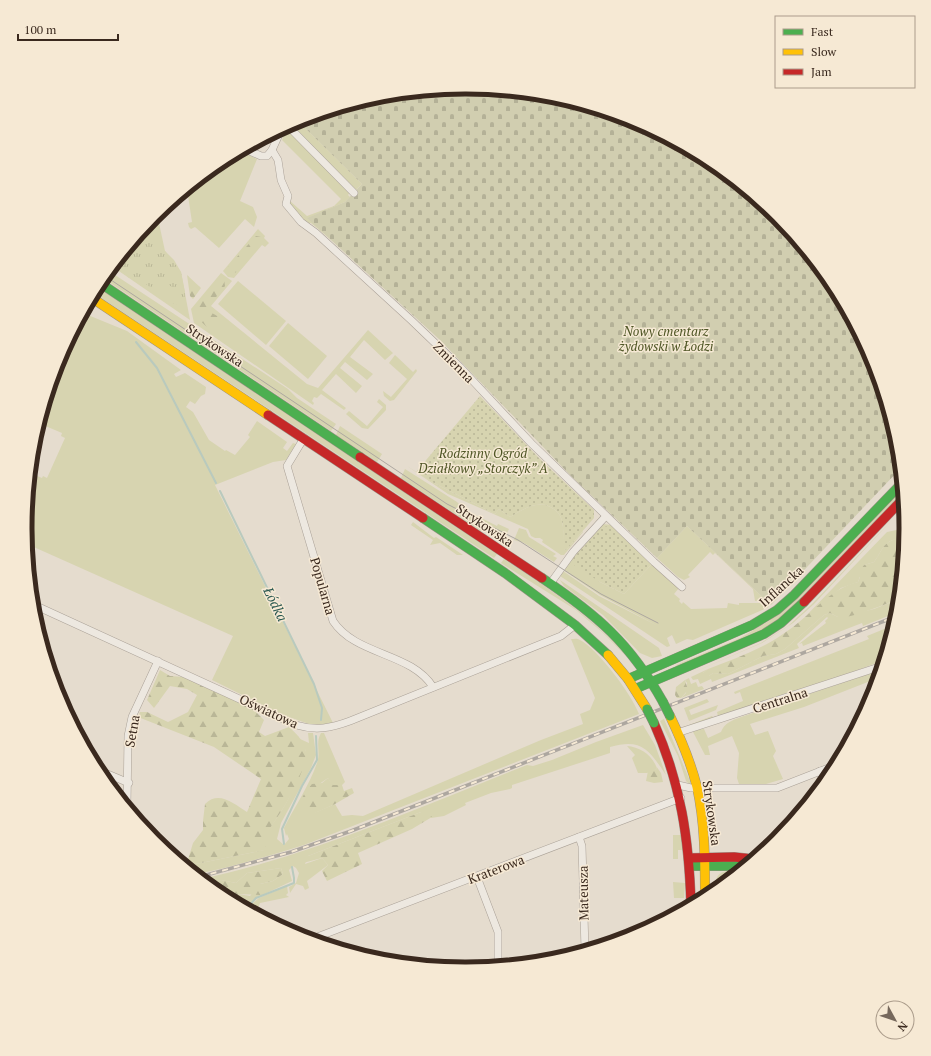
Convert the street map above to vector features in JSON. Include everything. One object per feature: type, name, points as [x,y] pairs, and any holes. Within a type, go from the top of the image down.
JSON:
[{"type":"main road","name":"Strykowska","points":[[105,287],[580,604],[606,626],[628,648],[652,682],[678,732],[697,788],[702,818],[705,889]]},
{"type":"main road","name":"Strykowska","points":[[96,301],[494,564],[575,625],[609,655],[628,679],[647,709],[671,763],[681,798],[690,862],[691,897]]},
{"type":"main road","name":"Inflancka","points":[[628,679],[739,631],[777,610],[794,595],[897,488]]},
{"type":"main road","name":"Inflancka","points":[[635,690],[753,639],[781,623],[799,607],[898,504]]},
{"type":"main road","points":[[690,862],[734,856],[746,858]]},
{"type":"main road","points":[[705,861],[737,865]]},
{"type":"street","points":[[292,130],[354,193]]},
{"type":"street","points":[[251,152],[261,156],[267,156],[272,150],[278,137]]},
{"type":"street","name":"Zmienna","points":[[272,150],[278,161],[281,180],[288,196],[286,204],[296,217],[411,320],[460,367],[531,443],[675,582],[682,586]]},
{"type":"street","name":"Popularna","points":[[304,438],[287,466],[333,621],[338,628],[351,639],[423,674],[433,687]]},
{"type":"street","points":[[550,584],[573,552],[606,516]]},
{"type":"street","name":"Oświatowa","points":[[39,607],[296,725],[315,729],[336,726],[561,636],[575,625]]},
{"type":"street","name":"Setna","points":[[128,799],[129,783],[128,736],[132,717],[158,661]]},
{"type":"street","name":"Centralna","points":[[678,732],[876,668]]},
{"type":"street","points":[[678,785],[697,788],[768,790],[786,785],[826,769]]},
{"type":"street","points":[[820,771],[821,775]]},
{"type":"street","points":[[109,775],[129,783]]},
{"type":"street","name":"Kraterowa","points":[[320,936],[681,798]]},
{"type":"street","name":"Mateusza","points":[[579,838],[582,846],[585,945]]},
{"type":"street","points":[[477,877],[498,932],[498,961]]},
{"type":"green space","name":"Nowy cmentarz żydowski w Łodzi","points":[[437,95],[494,95],[522,98],[578,109],[631,127],[657,139],[706,168],[751,202],[772,221],[791,242],[826,287],[841,311],[866,362],[884,416],[891,443],[895,474],[771,605],[687,526],[657,558],[571,476],[440,340],[307,218],[345,202],[362,184],[303,126],[353,109],[409,98]]},
{"type":"green space","points":[[303,126],[362,184],[356,190],[296,129]]},
{"type":"green space","points":[[290,131],[350,192],[348,195],[350,197],[345,202],[308,218],[346,252],[311,223],[307,223],[289,204],[290,201],[307,216],[334,206],[341,199],[282,140],[284,134]]},
{"type":"green space","points":[[247,154],[257,159],[240,201],[253,207],[257,217],[254,227],[245,219],[219,248],[195,227],[191,229],[188,223],[192,222],[188,195],[202,184]]},
{"type":"green space","points":[[159,221],[165,251],[174,260],[181,272],[190,320],[117,270]]},
{"type":"green space","points":[[156,225],[157,239],[161,249],[165,251],[181,272],[185,292],[185,302],[183,306],[169,302],[168,296],[175,292],[174,289],[167,283],[159,281],[156,288],[148,286],[139,277],[129,278],[119,268]]},
{"type":"green space","points":[[258,229],[269,243],[265,247],[262,245],[234,278],[228,277],[223,271]]},
{"type":"green space","points":[[256,236],[261,237],[263,241],[235,273],[228,273],[226,269]]},
{"type":"green space","points":[[221,273],[232,281],[211,306],[307,384],[318,388],[368,330],[393,353],[385,360],[364,340],[350,357],[373,374],[367,380],[345,362],[340,368],[362,386],[356,393],[336,374],[322,390],[346,408],[344,410],[321,394],[317,398],[314,397],[312,401],[314,403],[313,405],[194,323],[191,309]]},
{"type":"green space","points":[[114,274],[288,389],[297,398],[336,424],[331,431],[109,282]]},
{"type":"green space","points":[[187,275],[201,288],[193,299],[190,296]]},
{"type":"green space","points":[[219,278],[224,279],[225,286],[208,307],[210,312],[221,318],[221,326],[207,327],[197,318],[196,308]]},
{"type":"green space","points":[[238,281],[286,321],[266,345],[218,304]]},
{"type":"green space","points":[[103,291],[497,554],[494,558],[99,296]]},
{"type":"green space","points":[[88,315],[127,331],[181,370],[174,374],[176,377],[185,373],[206,387],[205,394],[201,396],[195,404],[190,401],[186,407],[193,412],[209,440],[225,451],[226,450],[235,455],[250,437],[248,435],[257,421],[287,442],[283,448],[287,451],[293,443],[296,444],[286,460],[273,462],[215,485],[333,723],[315,726],[283,715],[212,680],[233,636],[33,547],[33,500],[36,475],[47,478],[65,438],[61,436],[62,433],[45,426],[55,389],[65,362]]},
{"type":"green space","points":[[288,323],[327,356],[308,379],[269,346]]},
{"type":"green space","points":[[395,355],[413,372],[416,369],[417,371],[394,400],[390,401],[384,396],[383,391],[391,397],[407,379],[389,363]]},
{"type":"green space","name":"Rodzinny Ogród Działkowy „Storczyk” A","points":[[480,396],[540,459],[594,510],[594,518],[567,549],[564,550],[561,518],[558,513],[550,507],[544,505],[533,506],[510,517],[499,509],[495,514],[432,482],[416,472]]},
{"type":"green space","points":[[379,399],[386,405],[386,410],[368,429],[362,428],[346,414],[349,411],[367,426],[383,407],[377,402]]},
{"type":"green space","points":[[340,426],[382,454],[377,462],[336,435]]},
{"type":"green space","points":[[407,466],[432,482],[495,514],[499,509],[510,517],[533,506],[544,505],[550,507],[560,515],[562,520],[564,531],[564,550],[567,549],[583,532],[564,555],[561,555],[542,542],[543,540],[540,538],[531,536],[528,529],[448,494]]},
{"type":"green space","points":[[405,469],[457,502],[460,507],[497,526],[498,524],[509,529],[506,535],[477,522],[476,524],[503,536],[505,540],[499,540],[493,535],[489,536],[489,533],[483,529],[481,531],[401,478]]},
{"type":"green space","points":[[897,492],[898,499],[795,607],[768,627],[677,667],[676,665],[740,638],[769,621]]},
{"type":"green space","points":[[893,519],[814,604],[793,623],[762,643],[685,676],[761,643],[788,626],[812,604]]},
{"type":"green space","points":[[413,522],[434,538],[436,537],[463,555],[457,555],[440,543],[430,545],[433,540],[411,525]]},
{"type":"green space","points":[[603,524],[611,525],[679,588],[674,594],[680,599],[679,601],[682,604],[683,602],[691,609],[727,608],[728,603],[739,605],[739,603],[764,603],[769,607],[693,640],[687,639],[676,644],[672,635],[667,638],[670,646],[667,647],[560,576],[563,571],[599,596],[658,626],[600,595],[563,570],[589,537],[591,538],[573,558],[600,582],[624,594],[651,565],[601,527],[593,536],[591,535]]},
{"type":"green space","points":[[611,526],[651,565],[624,594],[600,582],[574,565],[573,558],[601,527]]},
{"type":"green space","points":[[687,526],[766,600],[755,601],[753,589],[715,553],[713,555],[710,552],[688,575],[690,577],[684,580],[678,577],[657,558]]},
{"type":"green space","points":[[519,528],[526,530],[529,537],[556,554],[553,556],[557,558],[554,562],[524,543],[514,540]]},
{"type":"green space","points":[[899,529],[899,539],[893,540],[885,545],[874,562],[864,565],[858,582],[841,588],[805,617],[887,532]]},
{"type":"green space","points":[[899,538],[893,601],[850,616],[838,617],[830,613],[824,615],[785,649],[776,654],[763,656],[728,674],[713,673],[709,676],[703,677],[703,673],[708,669],[747,654],[774,640],[828,597],[847,586],[858,582],[860,577],[859,572],[864,565],[874,562],[886,544]]},
{"type":"green space","points":[[504,559],[555,593],[586,617],[601,630],[630,660],[602,632],[576,610],[501,563]]},
{"type":"green space","points":[[560,580],[659,648],[662,656],[652,658],[640,653],[603,615],[564,586]]},
{"type":"green space","points":[[893,602],[890,615],[863,626],[862,623],[803,646],[802,643],[799,644],[826,623],[825,621],[828,618],[827,617],[797,644],[799,648],[712,682],[711,679],[700,684],[698,679],[693,680],[691,677],[708,669],[703,673],[709,676],[713,673],[728,674],[763,656],[776,654],[785,649],[824,615],[830,613],[838,617],[874,609]]},
{"type":"green space","points":[[887,628],[877,663],[832,680],[690,726],[689,725],[712,716],[718,716],[717,712],[743,701],[740,692],[735,694],[734,692],[869,639],[867,636]]},
{"type":"green space","points":[[571,639],[579,639],[595,652],[622,684],[639,714],[304,845],[237,865],[203,873],[193,865],[264,850],[264,835],[278,816],[295,785],[306,751],[300,739],[309,743],[308,733],[313,733],[316,755],[311,768],[281,823],[277,839],[284,845],[289,839],[287,834],[286,836],[284,828],[306,788],[317,763],[318,740],[321,733],[324,733],[345,782],[342,785],[332,785],[328,778],[303,795],[316,821],[314,813],[335,804],[342,816],[363,816],[541,740],[583,724],[580,714],[590,710],[595,698]]},
{"type":"green space","points":[[160,670],[170,676],[184,677],[250,706],[264,720],[259,732],[265,736],[289,727],[297,735],[306,749],[305,761],[290,796],[265,835],[267,837],[265,850],[193,865],[188,860],[193,843],[203,830],[205,804],[210,800],[221,798],[232,802],[247,812],[261,779],[214,747],[138,717],[140,712],[147,712],[168,722],[188,712],[197,695],[187,689],[170,686],[154,708],[147,700]]},
{"type":"green space","points":[[874,672],[871,681],[804,707],[750,724],[755,735],[768,731],[776,751],[773,756],[783,779],[766,784],[739,784],[737,778],[739,753],[732,736],[708,746],[710,755],[705,755],[692,730],[704,729],[708,738],[721,732],[727,724],[738,718]]},
{"type":"green space","points":[[689,678],[691,684],[696,682],[698,687],[702,686],[704,689],[681,698],[686,693],[687,683],[685,680]]},
{"type":"green space","points":[[685,680],[688,690],[681,698],[677,698],[675,695],[676,687]]},
{"type":"green space","points":[[707,699],[709,702],[689,710],[691,715],[718,705],[716,710],[689,721],[684,708]]},
{"type":"green space","points":[[664,719],[690,781],[690,785],[686,781],[678,756],[660,721]]},
{"type":"green space","points":[[643,725],[655,745],[666,775],[655,759],[644,748],[630,744],[610,747],[610,753],[512,785],[512,788],[510,789],[491,793],[465,803],[466,805],[444,816],[431,818],[421,812],[308,856],[305,864],[322,858],[328,865],[307,881],[309,888],[305,890],[303,886],[296,884],[290,893],[289,887],[296,883],[299,873],[293,866],[289,870],[292,881],[254,899],[250,904],[238,896],[238,894],[250,896],[260,884],[273,881],[283,874],[281,868],[247,873],[236,883],[221,880],[216,882],[209,877],[285,857],[326,843],[407,813],[527,765],[533,766],[552,760]]},
{"type":"green space","points":[[627,746],[637,748],[649,756],[657,769],[647,773],[638,773],[632,758],[635,755]]},
{"type":"green space","points":[[656,766],[661,773],[663,782],[654,783],[646,781],[648,771],[657,769]]},
{"type":"green space","points":[[328,778],[333,785],[342,785],[344,791],[352,788],[354,793],[315,813],[317,822],[304,808],[302,804],[303,795],[312,784],[322,783]]},
{"type":"green space","points":[[430,811],[430,815],[432,817],[412,829],[358,853],[362,864],[327,881],[322,871],[328,865],[322,858],[303,863],[302,859],[308,856],[421,812]]},
{"type":"green space","points":[[673,835],[681,835],[683,850],[678,850],[678,859],[673,859]]},
{"type":"green space","points":[[281,868],[283,874],[273,881],[260,884],[261,895],[238,894],[238,896],[216,882],[221,880],[236,883],[247,873]]},
{"type":"green space","points":[[730,871],[716,881],[721,873]]},
{"type":"green space","points":[[673,882],[685,883],[684,898],[674,898]]},
{"type":"green space","points":[[287,886],[288,893],[286,895],[289,897],[260,903],[258,908],[251,904],[259,898]]},
{"type":"waterway","name":"Łódka","points":[[136,342],[157,368],[216,483]]},
{"type":"waterway","name":"Łódka","points":[[220,491],[314,684],[322,708],[321,720]]},
{"type":"waterway","name":"Łódka","points":[[284,844],[282,829],[302,786],[317,760],[316,736]]},
{"type":"waterway","name":"Łódka","points":[[251,904],[256,898],[294,883],[292,867]]},
{"type":"tram line","points":[[110,280],[447,504],[518,540],[601,594],[658,623]]},
{"type":"railway","points":[[206,875],[291,852],[351,831],[889,619]]},
{"type":"traffic: fast","points":[[105,287],[360,457]]},
{"type":"traffic: fast","points":[[628,679],[752,625],[777,610],[794,595],[897,488]]},
{"type":"traffic: fast","points":[[423,518],[505,573],[575,625],[608,655]]},
{"type":"traffic: fast","points":[[542,578],[596,618],[611,632],[638,663],[651,681],[663,702]]},
{"type":"traffic: fast","points":[[635,689],[764,634],[781,623],[804,602]]},
{"type":"traffic: fast","points":[[663,702],[670,716]]},
{"type":"traffic: fast","points":[[647,709],[654,723]]},
{"type":"traffic: fast","points":[[690,866],[736,866]]},
{"type":"traffic: slow","points":[[96,301],[268,415]]},
{"type":"traffic: slow","points":[[608,655],[628,679],[647,709]]},
{"type":"traffic: slow","points":[[670,716],[689,760],[700,801],[704,842],[705,889]]},
{"type":"traffic: jam","points":[[268,415],[423,518]]},
{"type":"traffic: jam","points":[[360,457],[542,578]]},
{"type":"traffic: jam","points":[[804,602],[898,504]]},
{"type":"traffic: jam","points":[[654,723],[671,768],[682,812],[686,834],[691,898]]},
{"type":"traffic: jam","points":[[690,858],[746,858]]}]
